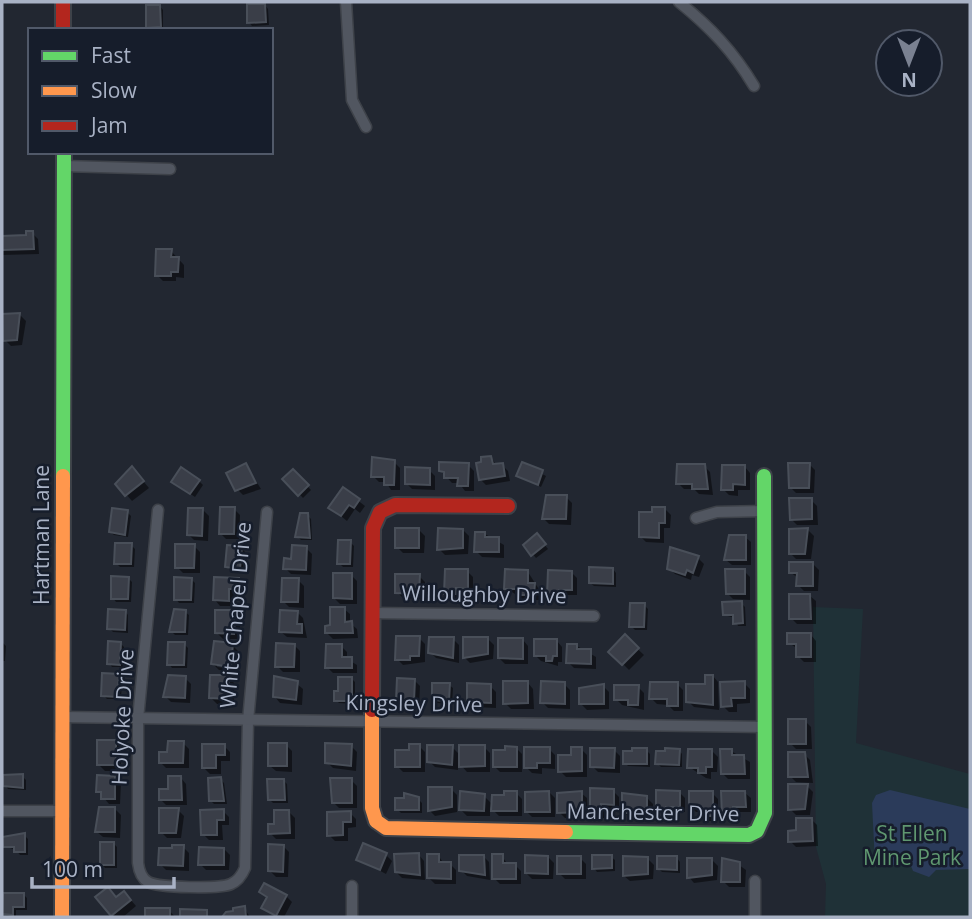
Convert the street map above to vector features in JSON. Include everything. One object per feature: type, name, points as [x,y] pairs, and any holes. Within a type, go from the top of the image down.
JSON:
[{"type":"street","points":[[63,2],[63,28]]},
{"type":"street","points":[[346,2],[352,100],[366,127]]},
{"type":"street","points":[[679,2],[713,30],[734,53],[754,86]]},
{"type":"street","points":[[64,159],[170,169]]},
{"type":"street","name":"Hartman Lane","points":[[62,917],[64,159]]},
{"type":"street","name":"Manchester Drive","points":[[373,722],[373,816],[386,828],[744,835],[757,831],[765,813],[764,476]]},
{"type":"street","points":[[373,722],[373,528],[383,508],[395,505],[508,506]]},
{"type":"street","name":"Holyoke Drive","points":[[158,510],[138,719],[139,870],[145,880],[155,885],[188,886]]},
{"type":"street","points":[[696,518],[718,512],[764,511]]},
{"type":"street","name":"White Chapel Drive","points":[[188,886],[229,886],[239,878],[244,868],[248,721],[267,512]]},
{"type":"street","name":"Willoughby Drive","points":[[374,613],[594,616]]},
{"type":"street","name":"Kingsley Drive","points":[[62,717],[766,727]]},
{"type":"street","points":[[2,811],[61,811]]},
{"type":"street","points":[[755,881],[755,917]]},
{"type":"street","points":[[352,886],[352,917]]},
{"type":"green space","name":"St Ellen Mine Park","points":[[813,607],[863,609],[856,743],[970,774],[970,917],[825,917],[826,884],[816,847]]},
{"type":"water","points":[[890,790],[970,809],[970,869],[936,870],[929,877],[913,871],[911,866],[875,864],[872,803],[876,795]]},
{"type":"building","points":[[247,4],[265,4],[266,22],[247,23]]},
{"type":"building","points":[[146,5],[160,5],[161,27],[146,28]]},
{"type":"building","points":[[26,231],[33,231],[34,249],[2,250],[2,236],[26,235]]},
{"type":"building","points":[[156,249],[172,249],[171,257],[179,257],[178,272],[171,272],[171,276],[155,276]]},
{"type":"building","points":[[20,313],[17,340],[3,341],[2,314]]},
{"type":"building","points":[[491,456],[493,464],[503,463],[505,476],[479,480],[476,463],[481,462],[481,457]]},
{"type":"building","points":[[372,457],[395,460],[394,485],[384,485],[384,477],[371,477]]},
{"type":"building","points":[[439,462],[469,463],[468,486],[457,486],[458,478],[444,478],[444,472],[439,471]]},
{"type":"building","points":[[522,462],[543,470],[538,485],[516,476]]},
{"type":"building","points":[[246,463],[256,483],[235,491],[226,473]]},
{"type":"building","points":[[788,463],[810,463],[809,488],[789,488]]},
{"type":"building","points":[[677,464],[705,464],[708,489],[692,489],[692,484],[676,484]]},
{"type":"building","points":[[722,465],[745,465],[745,485],[733,484],[733,490],[721,490]]},
{"type":"building","points":[[132,466],[144,481],[125,496],[115,484]]},
{"type":"building","points":[[181,467],[200,480],[190,494],[171,482]]},
{"type":"building","points":[[405,467],[430,468],[430,485],[405,484]]},
{"type":"building","points":[[293,469],[309,485],[298,496],[282,479]]},
{"type":"building","points":[[343,487],[360,499],[354,508],[349,505],[341,516],[328,508]]},
{"type":"building","points":[[546,495],[567,495],[566,519],[542,519]]},
{"type":"building","points":[[789,498],[812,498],[812,519],[790,520]]},
{"type":"building","points":[[220,507],[235,507],[234,534],[219,534]]},
{"type":"building","points":[[652,507],[665,507],[665,523],[659,523],[659,538],[639,537],[639,512],[652,512]]},
{"type":"building","points":[[112,508],[128,510],[125,535],[109,532]]},
{"type":"building","points":[[188,508],[203,508],[202,536],[187,535]]},
{"type":"building","points":[[300,513],[308,513],[310,538],[295,537]]},
{"type":"building","points":[[395,528],[419,528],[419,548],[395,548]]},
{"type":"building","points":[[438,528],[463,529],[463,548],[437,550]]},
{"type":"building","points":[[808,528],[805,554],[789,554],[789,529]]},
{"type":"building","points":[[475,532],[485,532],[485,537],[499,537],[499,552],[474,552]]},
{"type":"building","points":[[537,533],[546,544],[531,556],[523,545]]},
{"type":"building","points":[[729,535],[746,535],[746,560],[724,560]]},
{"type":"building","points":[[338,540],[351,540],[350,564],[337,564]]},
{"type":"building","points":[[115,543],[132,543],[131,564],[114,564]]},
{"type":"building","points":[[175,544],[195,544],[194,568],[175,568]]},
{"type":"building","points":[[227,545],[242,546],[240,569],[225,567]]},
{"type":"building","points":[[292,545],[307,546],[306,570],[283,569],[284,558],[291,559]]},
{"type":"building","points":[[670,547],[699,556],[693,573],[687,570],[685,575],[667,569]]},
{"type":"building","points":[[789,562],[813,562],[813,586],[796,586],[797,573],[789,573]]},
{"type":"building","points":[[589,567],[613,568],[613,584],[589,583]]},
{"type":"building","points":[[445,569],[468,569],[468,589],[456,588],[456,594],[444,594]]},
{"type":"building","points":[[505,569],[528,570],[528,583],[535,583],[534,595],[516,595],[516,589],[504,589]]},
{"type":"building","points":[[725,569],[745,569],[745,594],[726,594]]},
{"type":"building","points":[[548,570],[572,571],[572,590],[559,590],[559,596],[547,596]]},
{"type":"building","points":[[333,573],[352,573],[352,599],[333,598]]},
{"type":"building","points":[[395,574],[420,574],[419,594],[395,593]]},
{"type":"building","points":[[111,576],[129,577],[128,599],[111,599]]},
{"type":"building","points":[[174,577],[192,578],[191,600],[174,600]]},
{"type":"building","points":[[214,577],[239,578],[238,589],[229,589],[229,601],[213,600]]},
{"type":"building","points":[[282,578],[299,578],[298,602],[281,602]]},
{"type":"building","points":[[789,594],[810,594],[811,619],[789,619]]},
{"type":"building","points":[[742,601],[743,623],[733,624],[733,615],[723,615],[722,602]]},
{"type":"building","points":[[630,603],[645,603],[644,627],[629,627]]},
{"type":"building","points":[[330,607],[345,607],[345,622],[352,621],[353,633],[325,633],[325,626],[330,625]]},
{"type":"building","points":[[108,609],[126,610],[125,630],[107,629]]},
{"type":"building","points":[[174,609],[186,610],[185,632],[169,632]]},
{"type":"building","points":[[215,610],[235,610],[234,634],[215,633]]},
{"type":"building","points":[[280,610],[298,611],[297,624],[302,624],[302,633],[279,632]]},
{"type":"building","points":[[787,633],[811,633],[811,657],[796,657],[796,644],[787,644]]},
{"type":"building","points":[[625,634],[639,648],[622,665],[608,652]]},
{"type":"building","points":[[396,636],[420,636],[419,656],[410,656],[410,660],[395,660]]},
{"type":"building","points":[[429,637],[454,637],[453,658],[428,653]]},
{"type":"building","points":[[463,637],[488,637],[488,654],[463,658]]},
{"type":"building","points":[[498,638],[523,638],[523,659],[498,658]]},
{"type":"building","points":[[534,639],[557,639],[557,656],[553,656],[552,661],[546,661],[546,656],[534,656]]},
{"type":"building","points":[[108,641],[121,642],[120,665],[107,664]]},
{"type":"building","points":[[214,641],[233,643],[231,667],[211,664]]},
{"type":"building","points":[[168,642],[185,642],[184,665],[167,665]]},
{"type":"building","points":[[276,643],[295,644],[294,667],[275,667]]},
{"type":"building","points":[[326,644],[342,644],[342,657],[352,657],[352,668],[325,668]]},
{"type":"building","points":[[567,644],[577,644],[577,649],[591,649],[591,664],[566,663]]},
{"type":"building","points":[[102,673],[119,674],[118,697],[101,696]]},
{"type":"building","points":[[168,675],[186,676],[185,698],[163,697]]},
{"type":"building","points":[[210,675],[229,675],[229,699],[209,698]]},
{"type":"building","points":[[705,675],[713,675],[713,705],[686,702],[686,684],[705,684]]},
{"type":"building","points":[[274,676],[298,681],[296,700],[273,697]]},
{"type":"building","points":[[338,677],[352,677],[352,701],[334,701],[334,691],[338,691]]},
{"type":"building","points":[[397,678],[415,679],[414,701],[396,701]]},
{"type":"building","points":[[503,681],[528,681],[528,703],[503,704]]},
{"type":"building","points":[[541,681],[565,682],[565,704],[540,703]]},
{"type":"building","points":[[745,681],[745,698],[731,698],[732,706],[721,707],[720,682]]},
{"type":"building","points":[[650,682],[678,682],[678,706],[667,706],[667,699],[649,699]]},
{"type":"building","points":[[432,683],[450,683],[449,701],[432,700]]},
{"type":"building","points":[[467,683],[491,684],[491,703],[467,702]]},
{"type":"building","points":[[604,684],[604,704],[579,704],[579,688]]},
{"type":"building","points":[[614,685],[639,685],[638,705],[628,705],[628,700],[614,700]]},
{"type":"building","points":[[788,719],[806,719],[806,744],[788,744]]},
{"type":"building","points":[[97,740],[116,740],[116,765],[97,765]]},
{"type":"building","points":[[168,741],[184,741],[183,763],[159,763],[159,752],[167,752]]},
{"type":"building","points":[[268,743],[287,743],[287,766],[268,766]]},
{"type":"building","points":[[325,743],[352,744],[351,766],[325,763]]},
{"type":"building","points":[[202,744],[225,744],[225,755],[216,755],[216,768],[202,768]]},
{"type":"building","points":[[409,744],[420,744],[420,767],[395,767],[395,750],[409,750]]},
{"type":"building","points":[[427,745],[453,745],[452,765],[427,762]]},
{"type":"building","points":[[459,745],[485,745],[485,766],[459,767]]},
{"type":"building","points":[[505,746],[517,747],[517,767],[493,767],[493,750],[505,750]]},
{"type":"building","points":[[524,747],[550,747],[550,763],[537,763],[537,768],[524,768]]},
{"type":"building","points":[[571,747],[582,747],[582,771],[558,772],[558,755],[571,755]]},
{"type":"building","points":[[590,748],[615,748],[614,768],[590,767]]},
{"type":"building","points":[[632,748],[647,748],[647,764],[623,764],[623,751],[632,751]]},
{"type":"building","points":[[665,748],[680,749],[679,765],[655,764],[656,751],[665,751]]},
{"type":"building","points":[[688,749],[712,749],[712,767],[706,767],[706,773],[698,773],[698,768],[687,768]]},
{"type":"building","points":[[720,749],[732,749],[732,755],[744,755],[745,774],[721,774]]},
{"type":"building","points":[[788,752],[805,752],[808,777],[788,777]]},
{"type":"building","points":[[23,774],[23,788],[3,786],[3,775]]},
{"type":"building","points":[[97,775],[115,776],[115,799],[101,799],[101,792],[96,792]]},
{"type":"building","points":[[168,776],[181,776],[182,800],[159,800],[159,789],[168,789]]},
{"type":"building","points":[[221,777],[224,801],[209,801],[208,778]]},
{"type":"building","points":[[330,778],[352,778],[352,803],[332,803]]},
{"type":"building","points":[[267,779],[284,779],[285,800],[268,800]]},
{"type":"building","points":[[788,784],[808,784],[805,809],[788,810]]},
{"type":"building","points":[[428,787],[452,787],[452,807],[428,811]]},
{"type":"building","points":[[590,788],[614,789],[614,805],[601,804],[601,813],[590,813]]},
{"type":"building","points":[[656,790],[680,791],[680,807],[666,807],[666,816],[656,815]]},
{"type":"building","points":[[460,791],[485,794],[484,811],[459,810]]},
{"type":"building","points":[[504,791],[517,791],[517,811],[491,811],[492,795],[504,795]]},
{"type":"building","points":[[549,791],[550,812],[525,812],[525,792]]},
{"type":"building","points":[[582,791],[582,812],[557,813],[557,793]]},
{"type":"building","points":[[689,791],[713,791],[713,816],[702,816],[702,807],[689,807]]},
{"type":"building","points":[[721,791],[745,791],[746,807],[733,807],[733,816],[722,816]]},
{"type":"building","points":[[404,793],[419,797],[419,810],[395,810],[395,798],[404,798]]},
{"type":"building","points":[[622,793],[647,796],[647,813],[622,813]]},
{"type":"building","points":[[99,807],[115,807],[115,832],[95,832]]},
{"type":"building","points":[[159,808],[179,808],[176,833],[159,833]]},
{"type":"building","points":[[224,809],[224,820],[217,820],[217,835],[201,835],[200,810]]},
{"type":"building","points":[[274,810],[289,810],[290,833],[268,834],[268,824],[274,824]]},
{"type":"building","points":[[351,811],[351,822],[343,822],[343,835],[327,836],[327,812]]},
{"type":"building","points":[[796,818],[812,818],[813,841],[788,842],[788,831],[796,830]]},
{"type":"building","points":[[25,833],[25,852],[14,852],[14,847],[3,847],[2,837]]},
{"type":"building","points":[[100,842],[114,842],[114,865],[100,865]]},
{"type":"building","points":[[363,843],[387,853],[380,870],[356,860]]},
{"type":"building","points":[[268,844],[284,845],[283,872],[268,871]]},
{"type":"building","points":[[172,845],[184,845],[183,866],[158,865],[159,848],[172,848]]},
{"type":"building","points":[[199,847],[224,848],[224,865],[198,865]]},
{"type":"building","points":[[419,853],[420,875],[395,872],[394,854]]},
{"type":"building","points":[[427,854],[439,854],[439,862],[451,862],[451,879],[427,878]]},
{"type":"building","points":[[492,854],[503,854],[503,863],[516,863],[516,879],[492,879]]},
{"type":"building","points":[[459,855],[484,855],[485,875],[459,871]]},
{"type":"building","points":[[525,855],[548,856],[548,874],[525,873]]},
{"type":"building","points":[[592,855],[612,855],[612,868],[592,869]]},
{"type":"building","points":[[557,856],[581,856],[581,874],[557,874]]},
{"type":"building","points":[[623,856],[648,857],[648,874],[623,876]]},
{"type":"building","points":[[657,856],[677,856],[677,870],[657,869]]},
{"type":"building","points":[[687,858],[712,858],[712,875],[687,878]]},
{"type":"building","points":[[722,858],[740,862],[740,882],[721,882]]},
{"type":"building","points":[[264,883],[287,895],[276,916],[261,908],[267,897],[259,892]]},
{"type":"building","points":[[108,887],[116,897],[124,891],[131,900],[111,916],[95,897]]},
{"type":"building","points":[[3,893],[24,893],[24,907],[13,907],[13,915],[2,914]]},
{"type":"building","points":[[245,906],[246,917],[222,917],[226,912],[233,911],[233,908]]},
{"type":"building","points":[[145,908],[170,908],[170,917],[145,917]]},
{"type":"building","points":[[180,909],[207,910],[207,917],[180,917]]},
{"type":"traffic: fast","points":[[63,476],[64,154]]},
{"type":"traffic: fast","points":[[566,832],[749,835],[757,831],[765,813],[764,476]]},
{"type":"traffic: slow","points":[[62,917],[63,476]]},
{"type":"traffic: slow","points":[[372,710],[372,808],[376,821],[386,828],[566,832]]},
{"type":"traffic: jam","points":[[63,2],[63,28]]},
{"type":"traffic: jam","points":[[372,710],[373,528],[380,512],[395,505],[508,506]]}]
